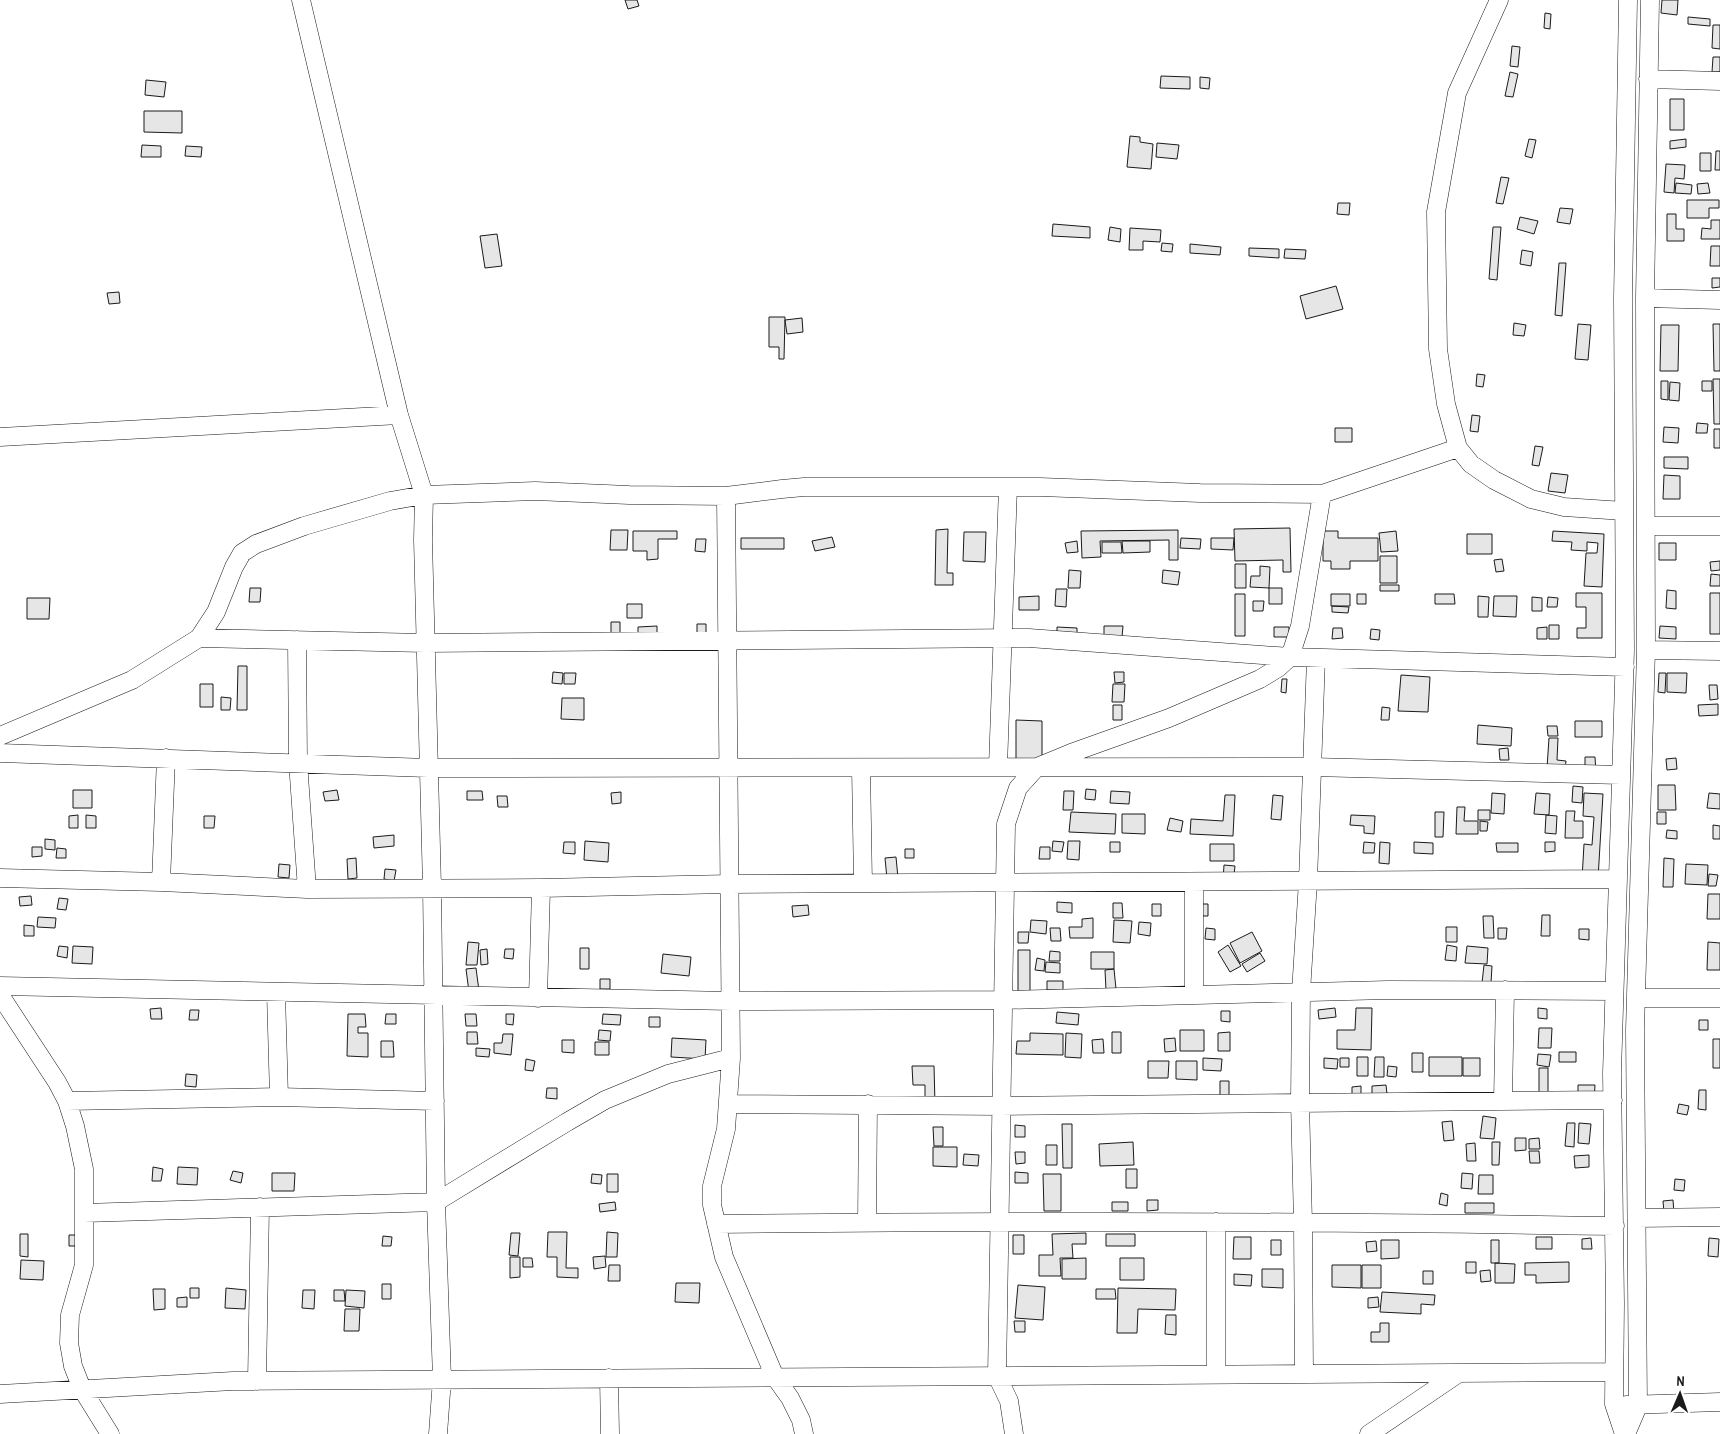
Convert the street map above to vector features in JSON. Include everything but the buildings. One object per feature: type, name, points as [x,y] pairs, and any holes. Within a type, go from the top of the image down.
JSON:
[{"type":"street","points":[[301,0],[399,415],[424,495],[423,540],[432,887],[436,1202],[442,1380],[438,1434]]},
{"type":"street","points":[[1499,0],[1457,93],[1436,212],[1438,348],[1446,404],[1458,448],[1471,464],[1494,480],[1531,499],[1564,507],[1624,511]]},
{"type":"street","points":[[1625,1434],[1614,1404],[1615,1226],[1613,1100],[1614,991],[1624,667],[1623,298],[1628,0]]},
{"type":"street","points":[[1625,1434],[1638,1406],[1636,998],[1646,650],[1645,298],[1650,0]]},
{"type":"street","points":[[1648,79],[1720,81]]},
{"type":"street","points":[[1645,298],[1720,300]]},
{"type":"street","points":[[0,436],[399,415]]},
{"type":"street","points":[[0,736],[132,680],[199,638],[216,612],[234,567],[242,554],[256,544],[327,519],[424,495],[535,491],[629,496],[726,496],[804,487],[1008,487],[1200,493],[1322,494],[1458,448]]},
{"type":"street","points":[[998,767],[1008,487]]},
{"type":"street","points":[[1014,1434],[1009,1401],[997,1376],[1006,824],[1018,788],[1037,767],[1071,752],[1169,718],[1260,679],[1278,668],[1290,657],[1300,626],[1322,494]]},
{"type":"street","points":[[726,496],[731,1058],[726,1129],[712,1186],[712,1206],[724,1257],[775,1377],[790,1398],[801,1420],[804,1434]]},
{"type":"street","points":[[1646,526],[1720,526]]},
{"type":"street","points":[[199,638],[425,643],[1003,638],[1290,657],[1624,667]]},
{"type":"street","points":[[297,640],[298,762],[307,889]]},
{"type":"street","points":[[1646,650],[1720,651]]},
{"type":"street","points":[[1304,1374],[1300,1102],[1301,992],[1308,881],[1316,658]]},
{"type":"street","points":[[0,753],[428,768],[1312,767],[1621,776]]},
{"type":"street","points":[[161,882],[166,758]]},
{"type":"street","points":[[861,768],[863,883]]},
{"type":"street","points":[[0,878],[161,882],[307,889],[541,888],[729,884],[1618,879]]},
{"type":"street","points":[[1194,882],[1194,995]]},
{"type":"street","points":[[538,998],[541,888]]},
{"type":"street","points":[[0,986],[731,1001],[1003,1000],[1388,990],[1614,991]]},
{"type":"street","points":[[1503,1101],[1505,990]]},
{"type":"street","points":[[276,992],[279,1097]]},
{"type":"street","points":[[0,995],[57,1082],[67,1101],[75,1126],[84,1169],[84,1265],[70,1315],[69,1343],[73,1366],[82,1389],[110,1434]]},
{"type":"street","points":[[1636,998],[1720,998]]},
{"type":"street","points":[[84,1212],[436,1202],[605,1100],[668,1074],[731,1058]]},
{"type":"street","points":[[67,1101],[279,1097],[435,1101]]},
{"type":"street","points":[[728,1104],[1001,1106],[1613,1100]]},
{"type":"street","points":[[867,1223],[868,1104]]},
{"type":"street","points":[[257,1381],[260,1207]]},
{"type":"street","points":[[1636,1218],[1720,1217]]},
{"type":"street","points":[[716,1224],[1000,1221],[1615,1226]]},
{"type":"street","points":[[1216,1222],[1216,1374]]},
{"type":"street","points":[[0,1394],[257,1381],[1614,1372]]},
{"type":"street","points":[[1369,1434],[1460,1373]]},
{"type":"street","points":[[609,1378],[610,1434]]},
{"type":"street","points":[[1614,1404],[1638,1406],[1720,1402]]}]
